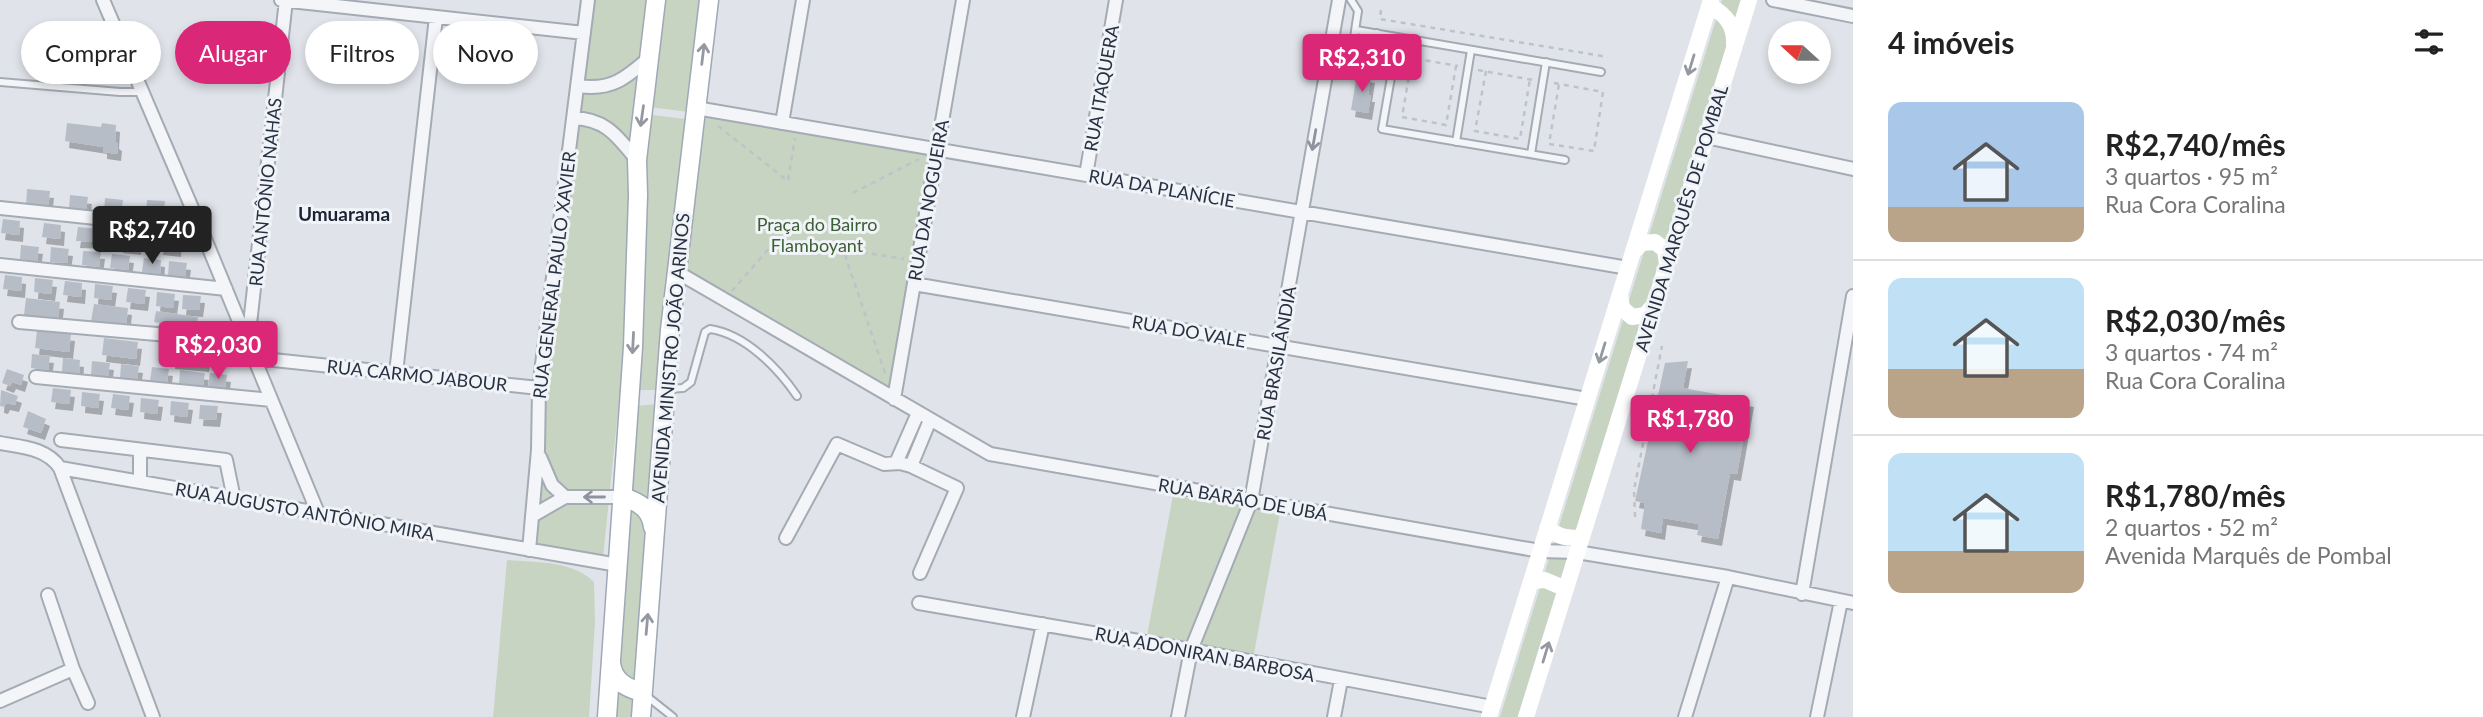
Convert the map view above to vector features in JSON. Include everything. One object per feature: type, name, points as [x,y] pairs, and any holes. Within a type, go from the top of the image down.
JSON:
[{"type":"main road","name":"AVENIDA MINISTRO JOÃO ARINOS","points":[[607,717],[633,347],[638,195],[636,160],[656,0]]},
{"type":"main road","name":"AVENIDA MINISTRO JOÃO ARINOS","points":[[641,717],[665,389],[709,0]]},
{"type":"main road","name":"AVENIDA MARQUÊS DE POMBAL","points":[[1526,717],[1749,0]]},
{"type":"main road","name":"AVENIDA MARQUÊS DE POMBAL","points":[[1490,712],[1710,3]]},
{"type":"main road","points":[[1710,3],[1730,23],[1734,36],[1733,50]]},
{"type":"main road","points":[[1630,260],[1642,243],[1655,242],[1665,250],[1667,264]]},
{"type":"main road","points":[[1620,295],[1622,308],[1632,317],[1645,315],[1654,305]]},
{"type":"main road","points":[[623,497],[636,501],[646,509],[653,521],[654,534]]},
{"type":"main road","points":[[1547,528],[1580,545]]},
{"type":"main road","points":[[1531,581],[1545,580],[1566,589]]},
{"type":"main road","points":[[610,656],[611,669],[618,681],[629,689],[642,692]]},
{"type":"street","points":[[103,0],[318,513]]},
{"type":"street","points":[[281,0],[584,33]]},
{"type":"street","name":"RUA ANTÔNIO NAHAS","points":[[248,342],[286,0]]},
{"type":"street","name":"RUA GENERAL PAULO XAVIER","points":[[528,550],[538,450],[539,388],[588,0]]},
{"type":"street","points":[[782,123],[803,0]]},
{"type":"street","name":"RUA DA NOGUEIRA","points":[[894,399],[963,0]]},
{"type":"street","name":"RUA ITAQUERA","points":[[1086,175],[1116,0]]},
{"type":"street","name":"RUA BRASILÂNDIA","points":[[1178,717],[1191,650],[1251,501],[1339,0]]},
{"type":"street","points":[[1773,0],[1853,16]]},
{"type":"street","points":[[396,373],[436,17]]},
{"type":"street","points":[[579,86],[595,89],[622,81],[649,58]]},
{"type":"street","name":"RUA DA PLANÍCIE","points":[[696,108],[1302,212],[1630,260]]},
{"type":"street","points":[[573,118],[590,118],[614,132],[636,160]]},
{"type":"street","points":[[1706,137],[1853,169]]},
{"type":"street","points":[[0,208],[201,229]]},
{"type":"street","points":[[0,265],[226,289]]},
{"type":"street","name":"RUA BARÃO DE UBÁ","points":[[677,272],[990,454],[1540,551],[1580,545],[1847,602]]},
{"type":"street","name":"RUA DO VALE","points":[[914,284],[1587,399]]},
{"type":"street","points":[[1802,594],[1853,296]]},
{"type":"street","points":[[19,322],[248,342]]},
{"type":"street","name":"RUA CARMO JABOUR","points":[[254,358],[539,388]]},
{"type":"street","points":[[36,377],[271,400]]},
{"type":"street","points":[[896,463],[924,417]]},
{"type":"street","points":[[911,466],[924,417]]},
{"type":"street","points":[[61,440],[226,460],[233,499]]},
{"type":"street","name":"RUA AUGUSTO ANTÔNIO MIRA","points":[[0,443],[29,448],[53,458],[60,468],[618,565]]},
{"type":"street","points":[[786,538],[836,444],[884,464],[911,466],[957,488],[920,573]]},
{"type":"street","points":[[141,450],[141,482]]},
{"type":"street","points":[[538,450],[552,485],[565,497]]},
{"type":"street","points":[[60,468],[153,717]]},
{"type":"street","points":[[532,516],[565,497],[623,497]]},
{"type":"street","points":[[1685,717],[1728,577]]},
{"type":"street","points":[[48,595],[88,704]]},
{"type":"street","points":[[1817,717],[1847,602]]},
{"type":"street","name":"RUA ADONIRAN BARBOSA","points":[[919,603],[1191,650],[1490,712]]},
{"type":"street","points":[[1023,717],[1043,624]]},
{"type":"street","points":[[0,701],[73,669]]},
{"type":"street","points":[[1334,717],[1340,680]]},
{"type":"lane","points":[[1351,0],[1358,11],[1351,57]]},
{"type":"lane","points":[[1356,30],[1601,72]]},
{"type":"lane","points":[[1329,53],[1373,60],[1377,33]]},
{"type":"lane","points":[[1398,37],[1382,129],[1565,160]]},
{"type":"lane","points":[[1456,142],[1471,50]]},
{"type":"lane","points":[[1531,154],[1546,62]]},
{"type":"lane","points":[[0,82],[142,92]]},
{"type":"lane","points":[[665,389],[682,388],[691,382],[705,332],[710,329],[719,330],[749,346],[783,376],[797,396]]},
{"type":"lane","points":[[642,692],[673,717]]},
{"type":"path","points":[[1381,10],[1380,19],[1608,57]]},
{"type":"path","points":[[1412,58],[1402,117],[1446,125],[1456,66]]},
{"type":"path","points":[[1486,71],[1475,131],[1520,139],[1530,79]]},
{"type":"path","points":[[1559,84],[1549,144],[1594,151],[1603,92]]},
{"type":"path","points":[[717,125],[788,181],[797,126]]},
{"type":"path","points":[[853,192],[937,149]]},
{"type":"path","points":[[724,300],[778,237]]},
{"type":"path","points":[[885,374],[843,249],[918,262]]},
{"type":"path","points":[[1635,517],[1634,490],[1662,346]]},
{"type":"green space","points":[[595,0],[647,0],[625,342],[603,558],[534,542],[546,383]]},
{"type":"green space","points":[[664,0],[701,0],[689,112],[649,107]]},
{"type":"green space","points":[[1722,0],[1742,0],[1520,717],[1500,717]]},
{"type":"green space","name":"Praça do Bairro Flamboyant","points":[[696,108],[937,150],[894,399],[677,272]]},
{"type":"green space","points":[[645,114],[693,120],[658,390],[634,390]]},
{"type":"green space","points":[[658,404],[636,717],[610,717],[634,406]]},
{"type":"green space","points":[[1173,495],[1280,513],[1253,659],[1146,641]]},
{"type":"green space","points":[[507,560],[564,566],[594,582],[595,622],[589,717],[493,717]]},
{"type":"building","points":[[1357,74],[1371,76],[1368,113],[1351,110]]},
{"type":"building","points":[[67,123],[101,127],[102,123],[116,125],[117,154],[103,152],[103,147],[65,141]]},
{"type":"building","points":[[27,189],[50,191],[48,209],[26,206]]},
{"type":"building","points":[[70,195],[88,197],[86,211],[69,209]]},
{"type":"building","points":[[105,198],[123,200],[121,214],[104,213]]},
{"type":"building","points":[[147,200],[165,201],[163,216],[146,214]]},
{"type":"building","points":[[3,219],[20,221],[19,235],[1,233]]},
{"type":"building","points":[[44,223],[61,225],[60,239],[42,237]]},
{"type":"building","points":[[78,227],[100,229],[99,242],[76,241]]},
{"type":"building","points":[[121,232],[138,234],[137,248],[119,246]]},
{"type":"building","points":[[161,234],[178,236],[177,250],[159,248]]},
{"type":"building","points":[[21,245],[39,247],[37,261],[20,259]]},
{"type":"building","points":[[51,247],[69,249],[67,263],[50,262]]},
{"type":"building","points":[[83,251],[101,252],[99,267],[82,265]]},
{"type":"building","points":[[112,254],[130,256],[128,270],[110,268]]},
{"type":"building","points":[[144,258],[161,260],[160,274],[142,272]]},
{"type":"building","points":[[169,261],[187,263],[185,277],[168,276]]},
{"type":"building","points":[[5,275],[22,277],[21,291],[3,289]]},
{"type":"building","points":[[35,278],[53,280],[51,294],[34,292]]},
{"type":"building","points":[[65,281],[82,283],[81,297],[63,295]]},
{"type":"building","points":[[95,284],[113,286],[111,300],[94,298]]},
{"type":"building","points":[[128,288],[146,290],[144,304],[126,302]]},
{"type":"building","points":[[157,292],[175,294],[173,308],[156,306]]},
{"type":"building","points":[[183,295],[201,296],[199,310],[182,309]]},
{"type":"building","points":[[26,298],[60,302],[58,319],[24,315]]},
{"type":"building","points":[[94,304],[128,308],[126,326],[91,321]]},
{"type":"building","points":[[156,311],[198,317],[195,334],[159,329],[160,323],[154,322]]},
{"type":"building","points":[[37,330],[71,334],[69,352],[35,348]]},
{"type":"building","points":[[104,338],[138,342],[136,359],[102,355]]},
{"type":"building","points":[[172,347],[207,350],[205,365],[171,362]]},
{"type":"building","points":[[32,354],[50,356],[48,370],[31,368]]},
{"type":"building","points":[[63,358],[80,360],[79,374],[62,372]]},
{"type":"building","points":[[92,361],[110,363],[108,377],[91,375]]},
{"type":"building","points":[[1688,361],[1683,388],[1750,400],[1737,474],[1730,473],[1718,539],[1697,535],[1699,524],[1663,518],[1661,533],[1641,529],[1645,503],[1635,501],[1665,363]]},
{"type":"building","points":[[121,364],[139,366],[137,380],[120,378]]},
{"type":"building","points":[[152,367],[169,369],[167,383],[150,381]]},
{"type":"building","points":[[7,369],[24,375],[21,385],[12,382],[10,386],[2,383]]},
{"type":"building","points":[[180,370],[205,373],[203,387],[179,384]]},
{"type":"building","points":[[210,373],[227,375],[225,389],[208,387]]},
{"type":"building","points":[[53,388],[71,390],[69,404],[51,402]]},
{"type":"building","points":[[1,390],[18,396],[15,405],[6,403],[4,407],[0,406]]},
{"type":"building","points":[[82,392],[100,394],[98,408],[81,406]]},
{"type":"building","points":[[113,394],[130,396],[128,410],[111,408]]},
{"type":"building","points":[[141,398],[159,400],[157,414],[140,412]]},
{"type":"building","points":[[171,401],[189,403],[187,417],[170,415]]},
{"type":"building","points":[[200,405],[218,406],[216,420],[199,419]]},
{"type":"building","points":[[28,411],[46,419],[41,433],[23,427]]},
{"type":"district","name":"Umuarama","points":[[344,213]]}]
